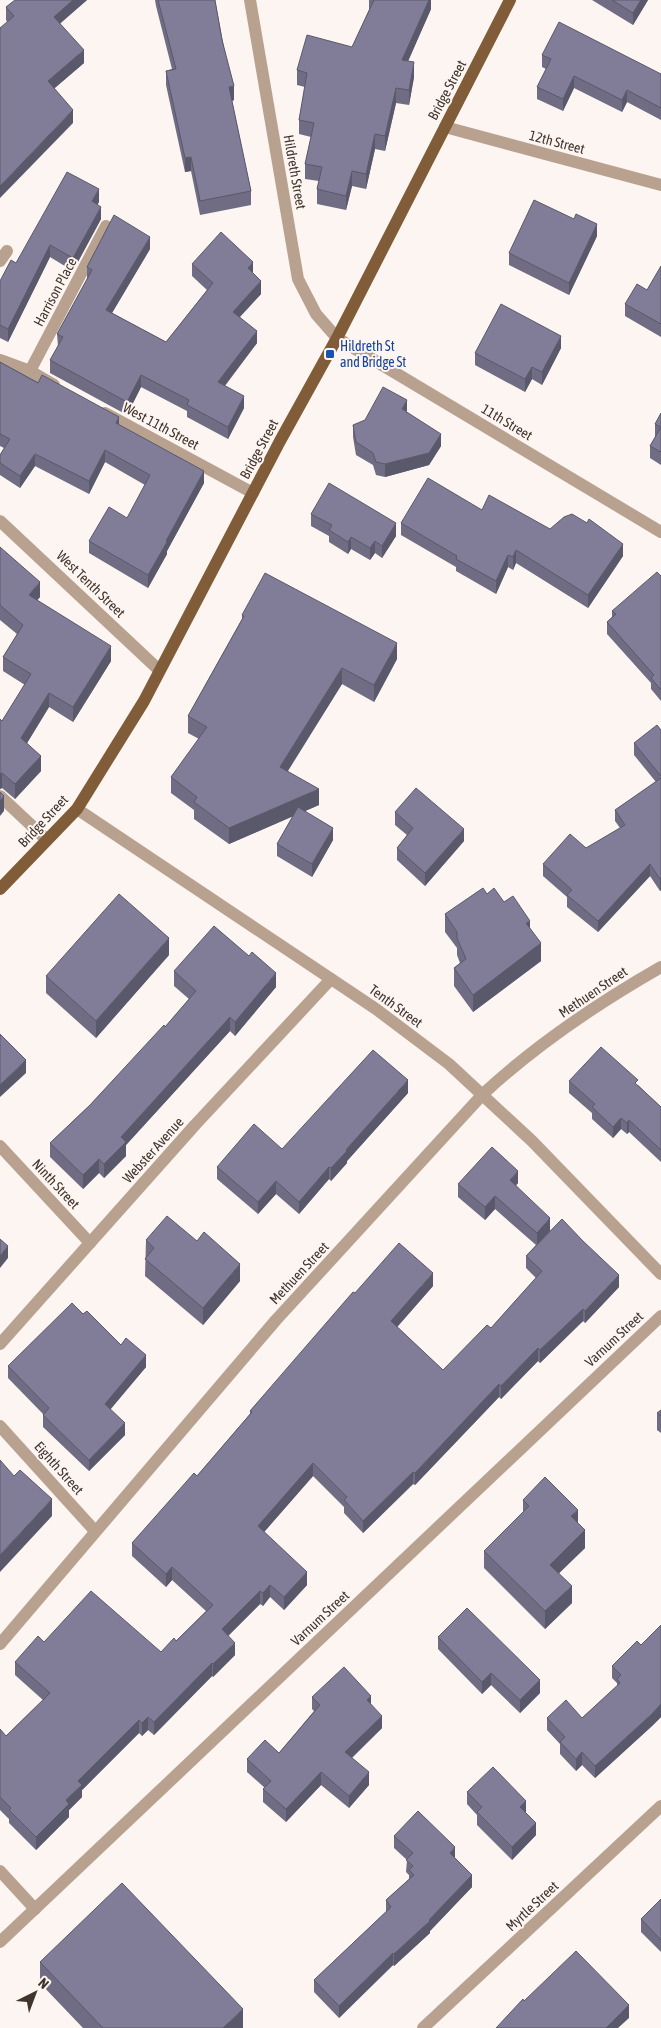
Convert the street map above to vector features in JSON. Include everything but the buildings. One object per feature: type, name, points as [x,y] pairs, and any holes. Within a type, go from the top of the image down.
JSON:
[{"type":"main road","name":"Bridge Street","points":[[0,888],[77,808],[144,701],[280,441],[337,338],[510,0]]},
{"type":"street","name":"Hildreth Street","points":[[250,0],[298,279],[316,314],[337,338]]},
{"type":"street","name":"12th Street","points":[[445,127],[661,186]]},
{"type":"street","name":"Harrison Place","points":[[30,371],[106,226]]},
{"type":"street","name":"11th Street","points":[[337,338],[661,532]]},
{"type":"street","points":[[0,360],[30,371],[66,392]]},
{"type":"street","name":"West 11th Street","points":[[90,405],[253,492]]},
{"type":"street","name":"West Tenth Street","points":[[0,521],[160,670]]},
{"type":"street","points":[[0,796],[47,840]]},
{"type":"street","name":"Tenth Street","points":[[77,808],[331,978],[449,1064],[483,1094],[661,1274]]},
{"type":"street","name":"Methuen Street","points":[[0,1644],[276,1320],[483,1094],[516,1064],[578,1019],[619,991],[661,967]]},
{"type":"street","name":"Webster Avenue","points":[[0,1344],[195,1125],[331,978]]},
{"type":"street","name":"Ninth Street","points":[[0,1146],[90,1243]]},
{"type":"street","name":"Varnum Street","points":[[0,1942],[661,1316]]},
{"type":"street","name":"Eighth Street","points":[[0,1426],[96,1531]]},
{"type":"street","name":"Myrtle Street","points":[[423,2028],[661,1806]]},
{"type":"street","points":[[0,1871],[35,1910]]},
{"type":"place","name":"Hildreth St and Bridge St","points":[[330,354]]}]
